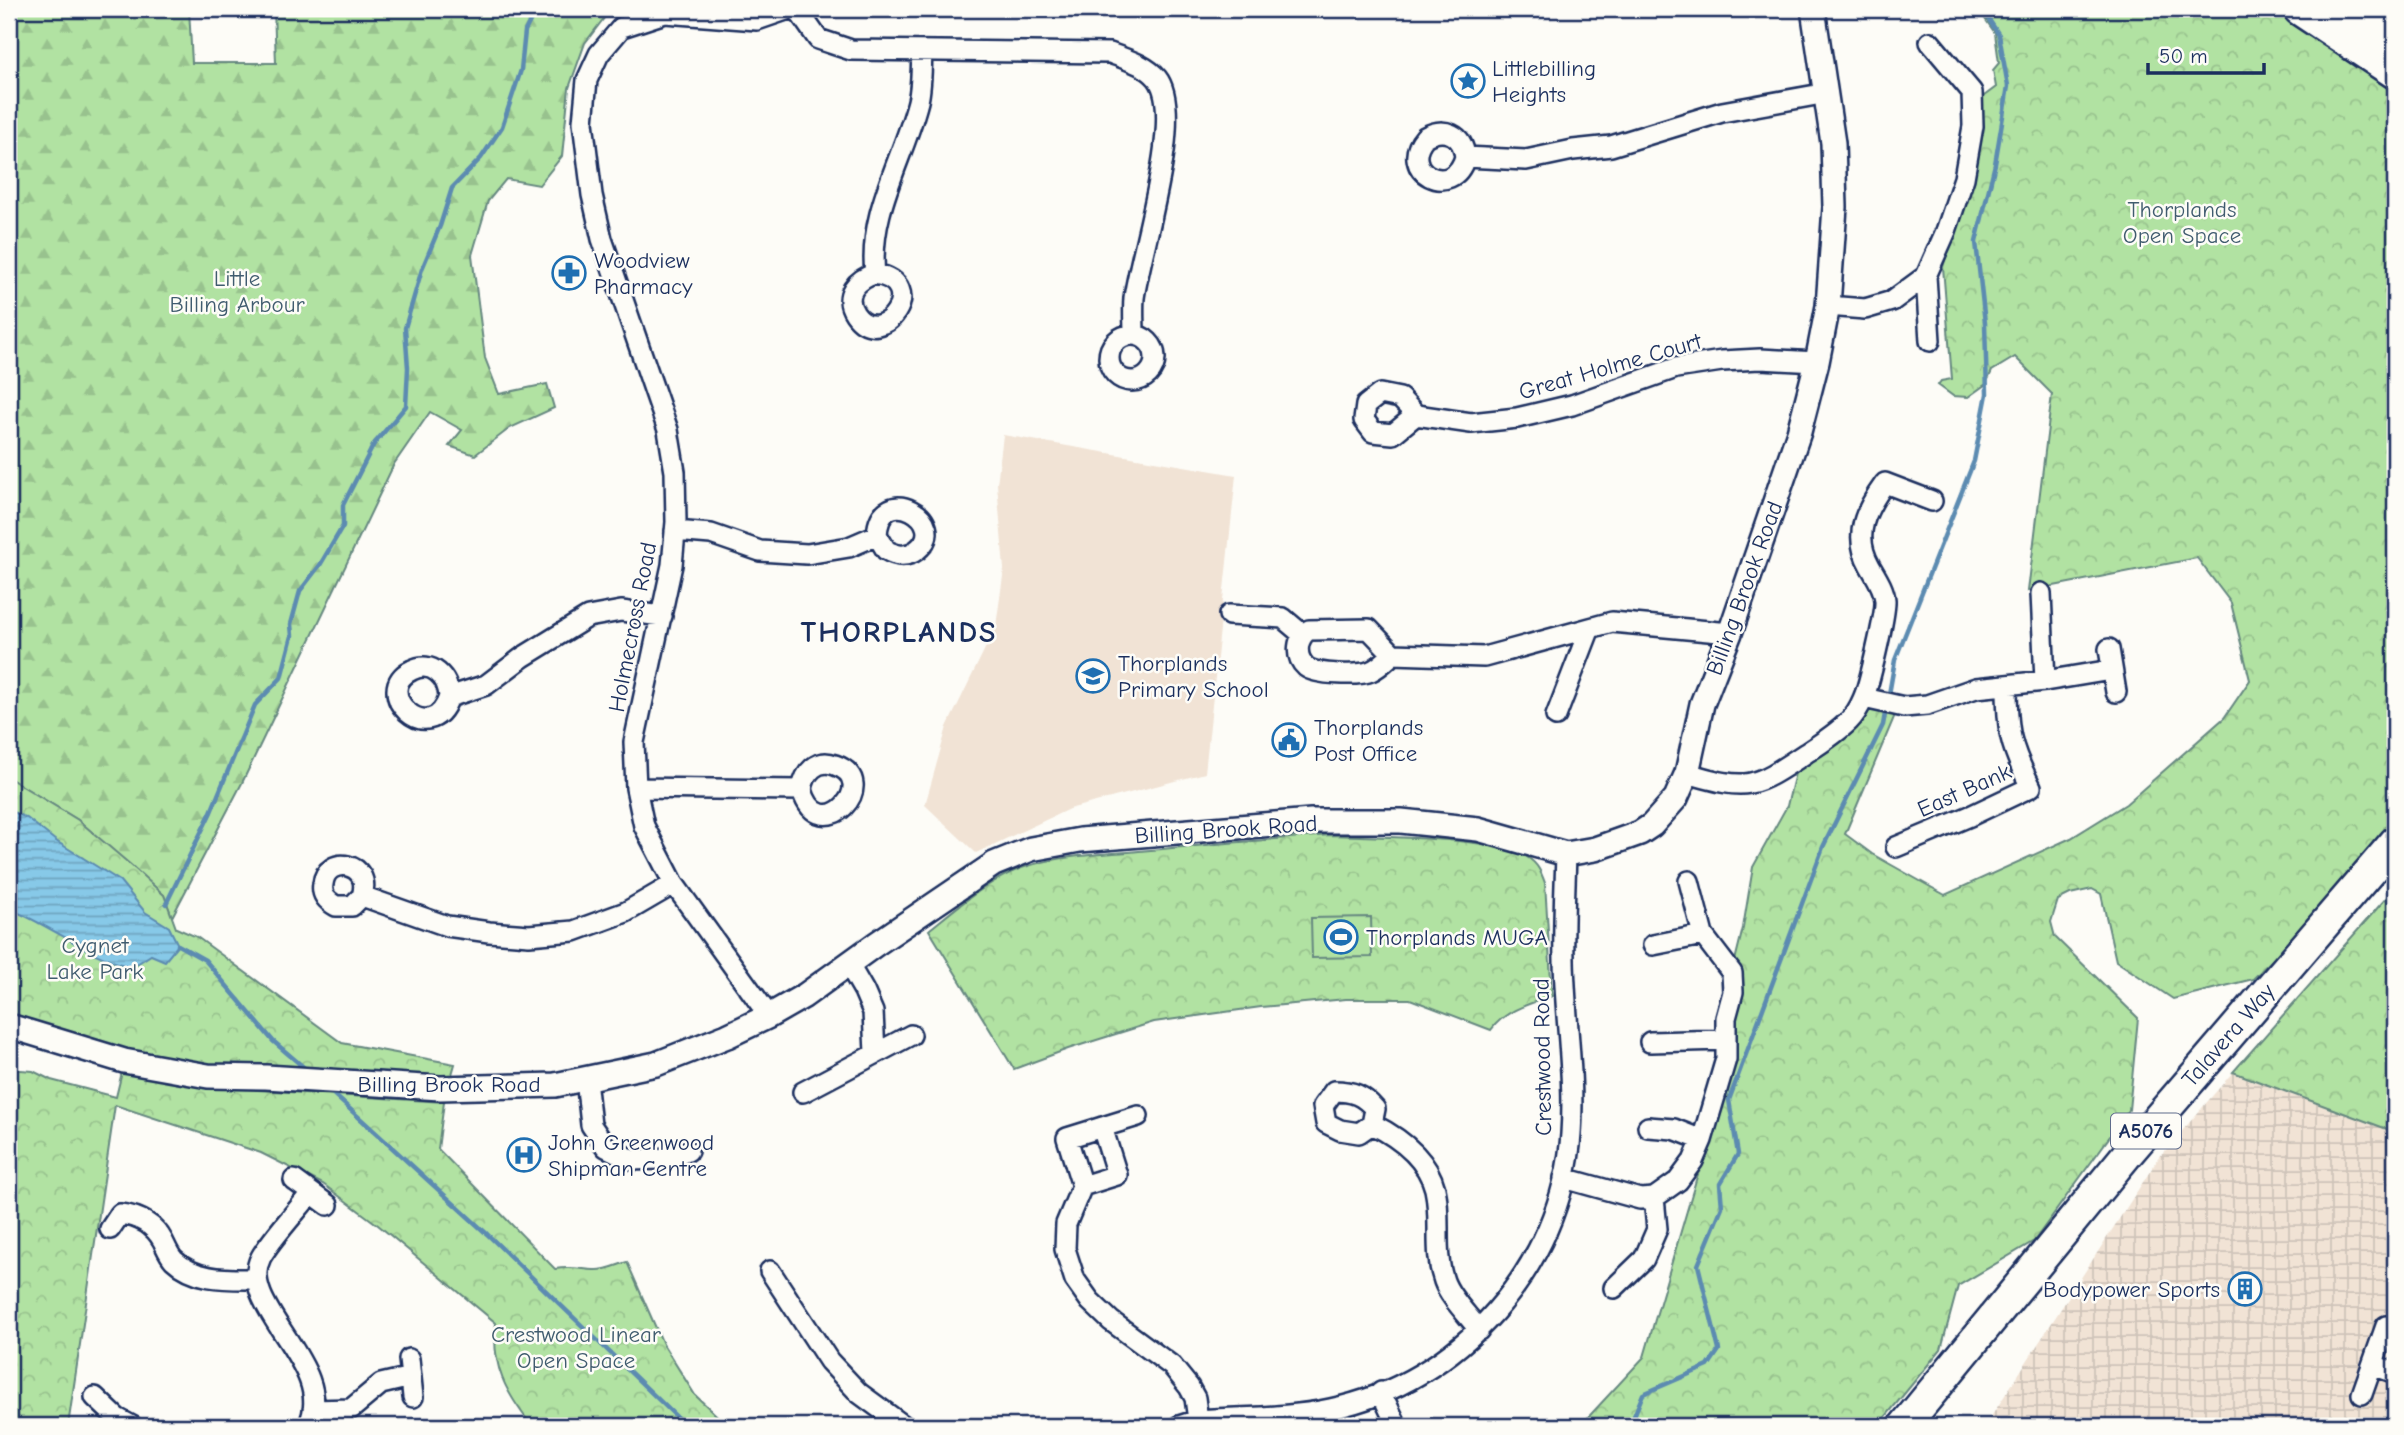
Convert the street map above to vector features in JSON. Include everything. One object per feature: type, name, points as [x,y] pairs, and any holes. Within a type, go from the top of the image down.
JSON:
[{"type":"highway","points":[[2300,9],[2395,72]]},
{"type":"highway","points":[[2351,9],[2395,40]]},
{"type":"main road","name":"Talavera Way","points":[[1904,1426],[2129,1152],[2395,842]]},
{"type":"street","name":"Holmecross Road","points":[[769,1016],[674,884],[644,826],[636,788],[634,742],[672,565],[675,472],[668,430],[601,239],[592,195],[583,122],[587,80],[599,54],[622,27],[665,13],[757,20],[789,9]]},
{"type":"street","points":[[797,9],[818,38],[851,50],[1110,54],[1142,65],[1158,79],[1168,107],[1166,141],[1134,299],[1134,335]]},
{"type":"street","name":"Billing Brook Road","points":[[9,1026],[124,1061],[208,1076],[440,1088],[555,1084],[656,1064],[769,1016],[804,996],[994,864],[1031,849],[1080,840],[1311,821],[1401,821],[1478,829],[1566,854],[1605,846],[1640,833],[1652,825],[1676,798],[1687,772],[1702,704],[1730,633],[1799,432],[1817,362],[1828,306],[1835,207],[1833,144],[1813,9]]},
{"type":"street","points":[[1930,42],[1972,92],[1973,126],[1964,178],[1946,231],[1926,276],[1930,341]]},
{"type":"street","points":[[875,274],[873,256],[880,213],[918,103],[922,51]]},
{"type":"street","points":[[1465,157],[1526,160],[1573,150],[1611,146],[1722,112],[1827,93]]},
{"type":"street","points":[[1828,306],[1865,309],[1892,301],[1926,276]]},
{"type":"street","name":"Great Holme Court","points":[[1416,415],[1471,423],[1517,418],[1572,405],[1676,368],[1760,359],[1817,362]]},
{"type":"street","points":[[1687,772],[1723,783],[1742,786],[1756,783],[1777,773],[1850,720],[1864,698],[1885,600],[1879,581],[1863,555],[1860,535],[1872,500],[1885,483],[1932,501]]},
{"type":"street","points":[[675,531],[711,534],[760,551],[807,554],[849,547],[877,535]]},
{"type":"street","points":[[2041,593],[2045,681]]},
{"type":"street","points":[[449,696],[486,685],[523,657],[588,617],[621,611],[662,616]]},
{"type":"street","points":[[1229,615],[1283,618],[1302,634]]},
{"type":"street","points":[[1392,654],[1380,666],[1367,673],[1327,673],[1306,667],[1300,659],[1298,646],[1302,634],[1309,629],[1320,628],[1369,629],[1392,654],[1484,657],[1612,622],[1730,633]]},
{"type":"street","points":[[1556,716],[1590,628]]},
{"type":"street","points":[[2109,649],[2116,692]]},
{"type":"street","points":[[1864,698],[1903,707],[1927,705],[1976,688],[2045,681],[2111,670]]},
{"type":"street","name":"East Bank","points":[[1896,847],[2031,787],[2016,759],[2007,726],[2007,685]]},
{"type":"street","points":[[636,788],[802,790]]},
{"type":"street","name":"Crestwood Road","points":[[1179,1426],[1198,1420],[1328,1409],[1381,1392],[1430,1368],[1479,1330],[1527,1272],[1555,1211],[1571,1136],[1572,1092],[1564,960],[1566,854]]},
{"type":"street","points":[[1564,1178],[1640,1199],[1654,1198],[1678,1181],[1693,1161],[1702,1140],[1726,1059],[1727,1018],[1733,992],[1731,973],[1703,935],[1689,881]]},
{"type":"street","points":[[362,896],[447,926],[529,935],[574,931],[626,912],[674,884]]},
{"type":"street","points":[[1653,945],[1703,935]]},
{"type":"street","points":[[849,965],[873,1012],[875,1053]]},
{"type":"street","points":[[803,1092],[911,1035]]},
{"type":"street","points":[[1650,1042],[1726,1040]]},
{"type":"street","points":[[586,1079],[591,1125],[606,1147],[632,1160],[660,1159],[688,1151]]},
{"type":"street","points":[[1138,1116],[1067,1138],[1082,1186],[1066,1224],[1065,1249],[1075,1280],[1090,1301],[1111,1321],[1172,1366],[1189,1387],[1195,1398],[1198,1420]]},
{"type":"street","points":[[1372,1124],[1395,1136],[1422,1163],[1435,1188],[1437,1258],[1444,1284],[1479,1330]]},
{"type":"street","points":[[1082,1186],[1117,1175],[1102,1127]]},
{"type":"street","points":[[1648,1127],[1674,1129],[1702,1140]]},
{"type":"street","points":[[294,1180],[328,1205]]},
{"type":"street","points":[[311,1193],[260,1258],[256,1279],[261,1298],[304,1367],[313,1402],[310,1418],[351,1409],[381,1384],[411,1377]]},
{"type":"street","points":[[1614,1288],[1644,1259],[1657,1229],[1654,1198]]},
{"type":"street","points":[[110,1229],[120,1214],[138,1216],[159,1233],[172,1259],[194,1273],[214,1278],[256,1279]]},
{"type":"street","points":[[770,1271],[829,1361],[859,1393],[904,1426]]},
{"type":"street","points":[[2362,1394],[2386,1326]]},
{"type":"street","points":[[2373,1365],[2395,1373]]},
{"type":"street","points":[[1381,1392],[1397,1426]]},
{"type":"street","points":[[95,1396],[117,1418],[132,1426]]},
{"type":"shaded area","name":"Thorplands Primary School","points":[[1003,435],[1236,475],[1205,773],[1069,809],[976,853],[925,805],[947,727],[996,626],[1004,569],[997,484]]},
{"type":"shaded area","points":[[2233,1072],[2395,1132],[2395,1426],[1985,1426],[2158,1159]]},
{"type":"green space","name":"Little Billing Arbour","points":[[9,9],[189,9],[192,63],[276,63],[274,9],[620,9],[608,13],[585,43],[569,88],[562,156],[539,185],[506,179],[488,201],[472,255],[485,358],[499,394],[547,384],[554,408],[510,428],[475,455],[449,446],[462,430],[430,412],[394,464],[242,783],[172,917],[164,895],[78,820],[9,778]]},
{"type":"green space","name":"Thorplands Open Space","points":[[1978,9],[2276,9],[2395,85],[2395,819],[2293,939],[2253,979],[2173,999],[2116,961],[2101,894],[2092,889],[2058,900],[2051,922],[2055,937],[2138,1018],[2129,1110],[2034,1241],[1958,1286],[1941,1349],[1878,1426],[1580,1426],[1644,1357],[1696,1180],[1732,1075],[1726,1040],[1732,973],[1753,867],[1787,806],[1795,773],[1852,731],[1868,708],[1895,715],[1845,834],[1872,854],[1945,895],[2071,838],[2126,804],[2224,718],[2250,680],[2231,603],[2197,558],[2028,591],[2052,394],[2015,357],[1992,371],[1986,384],[1968,397],[1953,396],[1938,385],[1941,381],[1952,379],[1943,267],[1970,179],[1980,99],[1996,87],[1993,70],[1999,63],[1995,33]]},
{"type":"green space","name":"Cygnet Lake Park","points":[[9,778],[78,820],[132,866],[164,895],[176,928],[197,937],[342,1043],[455,1064],[448,1088],[208,1076],[9,1026]]},
{"type":"green space","points":[[1332,835],[1463,841],[1511,850],[1527,857],[1539,868],[1545,883],[1552,996],[1510,1013],[1491,1030],[1410,999],[1346,999],[1261,1007],[1154,1022],[1014,1069],[929,930],[990,884],[1012,872],[1042,862],[1091,855]]},
{"type":"green space","points":[[2395,888],[2395,1132],[2233,1072]]},
{"type":"green space","name":"Thorplands MUGA","points":[[1371,917],[1372,957],[1312,958],[1311,918]]},
{"type":"green space","name":"Crestwood Linear Open Space","points":[[123,1068],[244,1089],[444,1102],[438,1149],[555,1269],[598,1270],[627,1262],[663,1344],[695,1395],[728,1426],[532,1426],[502,1378],[496,1353],[496,1323],[378,1225],[323,1184],[261,1153],[115,1105],[68,1426],[9,1426],[9,1069],[33,1071],[51,1080],[116,1097]]},
{"type":"water","points":[[9,810],[27,818],[56,841],[120,881],[145,912],[169,927],[178,945],[165,961],[151,955],[132,967],[116,962],[9,909]]},
{"type":"waterway","points":[[166,904],[211,812],[255,705],[281,678],[300,591],[320,565],[343,526],[343,505],[374,444],[406,406],[408,368],[405,328],[422,269],[452,188],[481,158],[502,127],[521,70],[525,31],[536,9]]},
{"type":"waterway","points":[[1888,700],[1895,660],[1974,461],[1987,394],[1985,323],[1976,242],[1995,164],[2008,86],[1999,35],[1982,9]]},
{"type":"waterway","points":[[1630,1426],[1643,1394],[1708,1366],[1719,1350],[1698,1265],[1722,1207],[1720,1184],[1738,1154],[1729,1100],[1823,847],[1883,725],[1886,708]]},
{"type":"waterway","points":[[178,945],[205,960],[273,1041],[308,1071]]},
{"type":"waterway","points":[[330,1091],[487,1234],[686,1426]]},
{"type":"place","name":"Littlebilling Heights","points":[[1468,81]]},
{"type":"place","name":"Woodview Pharmacy","points":[[569,273]]},
{"type":"place","name":"Thorplands Primary School","points":[[1093,676]]},
{"type":"place","name":"Thorplands Post Office","points":[[1289,740]]},
{"type":"place","name":"Thorplands MUGA","points":[[1341,937]]},
{"type":"place","name":"John Greenwood Shipman Centre","points":[[524,1155]]},
{"type":"place","name":"Bodypower Sports","points":[[2245,1289]]},
{"type":"district","name":"THORPLANDS","points":[[899,632]]}]
